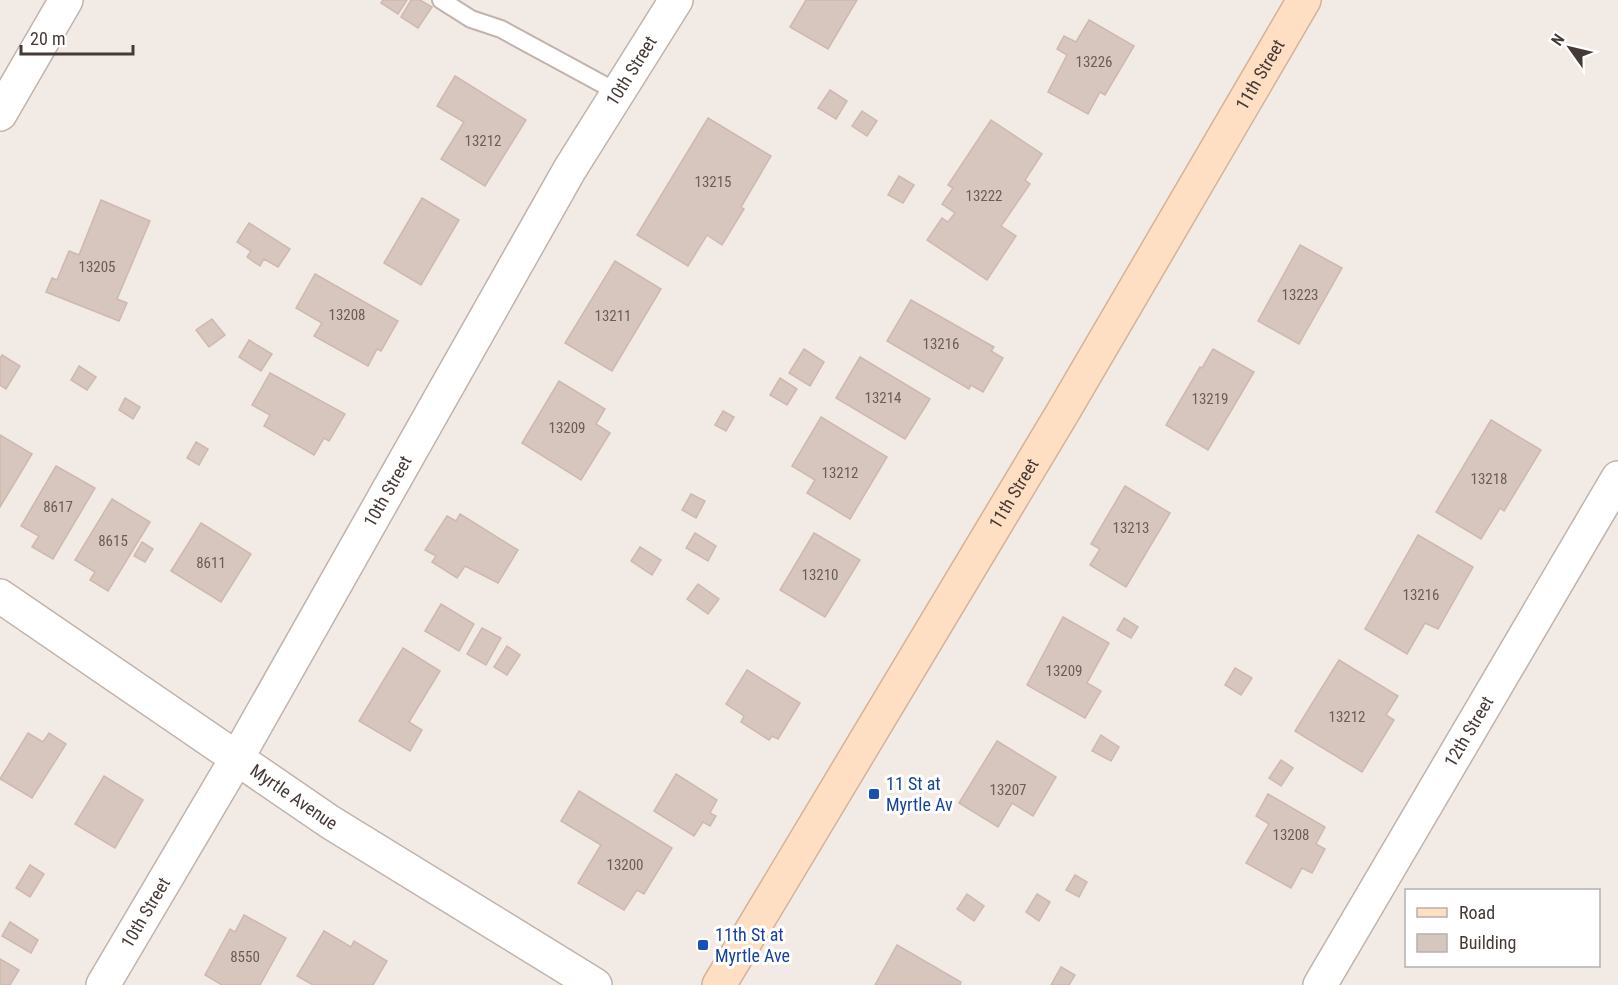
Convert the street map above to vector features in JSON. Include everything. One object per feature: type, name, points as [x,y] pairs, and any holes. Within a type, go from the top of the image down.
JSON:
[{"type":"main road","name":"11th Street","points":[[719,985],[1057,423],[1304,0]]},
{"type":"street","points":[[0,114],[66,0]]},
{"type":"street","name":"10th Street","points":[[103,985],[237,758],[524,249],[617,92],[676,0]]},
{"type":"street","name":"12th Street","points":[[1320,985],[1618,478]]},
{"type":"street","name":"Myrtle Avenue","points":[[0,596],[330,822],[595,985]]},
{"type":"lane","points":[[441,0],[471,20],[501,29],[617,92]]},
{"type":"building","points":[[383,0],[407,0],[398,14],[381,3]]},
{"type":"building","points":[[411,0],[420,0],[432,7],[418,28],[401,17]]},
{"type":"building","points":[[806,0],[857,0],[828,49],[790,27]]},
{"type":"building","points":[[1089,20],[1134,46],[1105,95],[1100,92],[1088,114],[1048,92],[1067,55],[1057,49],[1064,36],[1076,42]]},
{"type":"building","points":[[455,76],[526,120],[485,186],[441,159],[464,122],[437,106]]},
{"type":"building","points":[[830,90],[847,101],[836,119],[818,108]]},
{"type":"building","points":[[862,111],[877,121],[867,136],[852,126]]},
{"type":"building","points":[[708,118],[771,156],[741,207],[744,209],[722,245],[707,235],[688,266],[637,235]]},
{"type":"building","points":[[991,120],[1042,154],[1025,180],[1030,184],[1001,226],[1016,236],[987,280],[927,240],[942,218],[948,222],[955,213],[942,204],[953,188],[948,185]]},
{"type":"building","points":[[899,176],[914,185],[903,203],[888,195]]},
{"type":"building","points":[[422,198],[459,220],[421,285],[384,263]]},
{"type":"building","points":[[101,200],[150,221],[117,299],[127,303],[119,321],[46,292],[52,278],[57,280],[69,251],[79,255]]},
{"type":"building","points":[[249,223],[290,249],[278,267],[264,259],[260,266],[247,257],[251,251],[237,242]]},
{"type":"building","points":[[1300,245],[1342,268],[1299,344],[1258,321]]},
{"type":"building","points":[[615,261],[661,289],[612,371],[565,343]]},
{"type":"building","points":[[315,274],[398,321],[381,351],[377,349],[368,366],[314,336],[322,323],[296,308]]},
{"type":"building","points":[[911,300],[994,347],[991,351],[1003,358],[983,392],[971,385],[969,389],[887,341]]},
{"type":"building","points":[[212,319],[225,335],[209,347],[196,330]]},
{"type":"building","points":[[249,340],[272,354],[261,371],[239,357]]},
{"type":"building","points":[[804,349],[824,362],[810,386],[789,373]]},
{"type":"building","points":[[1213,349],[1254,372],[1208,450],[1166,425]]},
{"type":"building","points":[[2,355],[20,366],[6,389],[0,385]]},
{"type":"building","points":[[860,357],[930,399],[905,439],[836,398]]},
{"type":"building","points":[[79,366],[96,377],[87,390],[71,380]]},
{"type":"building","points":[[270,373],[345,414],[329,441],[324,438],[314,455],[264,426],[270,415],[252,405]]},
{"type":"building","points":[[780,378],[797,389],[787,405],[770,395]]},
{"type":"building","points":[[559,381],[605,409],[596,424],[610,433],[581,480],[522,443]]},
{"type":"building","points":[[125,398],[140,407],[133,419],[119,410]]},
{"type":"building","points":[[723,411],[734,417],[726,431],[715,425]]},
{"type":"building","points":[[821,417],[887,457],[850,519],[807,493],[815,480],[792,466]]},
{"type":"building","points":[[1491,420],[1541,450],[1504,511],[1500,508],[1481,539],[1436,512]]},
{"type":"building","points":[[0,435],[32,454],[0,507]]},
{"type":"building","points":[[196,442],[208,449],[199,465],[187,458]]},
{"type":"building","points":[[56,466],[95,488],[53,559],[32,547],[39,536],[21,526]]},
{"type":"building","points":[[1125,486],[1170,513],[1126,587],[1090,565],[1100,549],[1091,544]]},
{"type":"building","points":[[691,494],[705,501],[696,518],[682,510]]},
{"type":"building","points":[[112,499],[150,522],[108,591],[90,580],[95,572],[75,560]]},
{"type":"building","points":[[460,514],[518,550],[498,583],[465,566],[457,578],[432,562],[436,556],[425,550],[447,516],[456,521]]},
{"type":"building","points":[[201,523],[251,554],[221,602],[171,571]]},
{"type":"building","points":[[695,533],[716,546],[708,561],[686,548]]},
{"type":"building","points":[[814,533],[860,560],[825,617],[780,590]]},
{"type":"building","points":[[1418,535],[1473,567],[1438,629],[1425,623],[1407,654],[1365,629]]},
{"type":"building","points":[[142,542],[153,549],[145,562],[134,556]]},
{"type":"building","points":[[640,547],[661,560],[652,575],[631,561]]},
{"type":"building","points":[[698,584],[719,599],[708,614],[687,599]]},
{"type":"building","points":[[441,604],[474,624],[459,651],[425,631]]},
{"type":"building","points":[[1063,617],[1109,643],[1087,683],[1101,691],[1085,718],[1027,685]]},
{"type":"building","points":[[1124,618],[1138,627],[1131,638],[1117,630]]},
{"type":"building","points":[[482,628],[501,638],[486,665],[467,654]]},
{"type":"building","points":[[507,646],[520,655],[507,675],[494,667]]},
{"type":"building","points":[[403,648],[440,671],[409,722],[422,730],[410,751],[359,721]]},
{"type":"building","points":[[1339,660],[1398,696],[1386,715],[1394,720],[1362,772],[1295,731]]},
{"type":"building","points":[[1235,668],[1252,678],[1241,695],[1225,685]]},
{"type":"building","points":[[747,670],[800,703],[778,739],[772,736],[769,740],[741,722],[744,716],[726,704]]},
{"type":"building","points":[[28,733],[43,742],[49,733],[66,744],[32,798],[0,779]]},
{"type":"building","points":[[1101,735],[1119,747],[1111,761],[1092,751]]},
{"type":"building","points":[[997,741],[1056,777],[1033,816],[1012,803],[998,827],[959,803]]},
{"type":"building","points":[[1281,760],[1293,768],[1281,786],[1269,778]]},
{"type":"building","points":[[676,774],[717,800],[710,813],[716,816],[710,826],[703,822],[694,836],[654,811]]},
{"type":"building","points":[[104,776],[143,800],[115,848],[75,824]]},
{"type":"building","points":[[579,791],[672,848],[644,894],[637,890],[624,910],[578,883],[601,845],[561,821]]},
{"type":"building","points":[[1268,794],[1325,827],[1316,844],[1325,849],[1312,873],[1302,868],[1291,888],[1246,863],[1269,824],[1256,816]]},
{"type":"building","points":[[30,865],[44,874],[30,897],[16,888]]},
{"type":"building","points":[[1075,875],[1087,882],[1079,897],[1066,890]]},
{"type":"building","points":[[967,894],[984,906],[974,921],[957,909]]},
{"type":"building","points":[[1037,894],[1050,902],[1039,921],[1026,912]]},
{"type":"building","points":[[244,915],[286,938],[260,985],[222,985],[205,975],[230,929],[235,932]]},
{"type":"building","points":[[10,922],[38,940],[31,953],[2,936]]},
{"type":"building","points":[[324,931],[351,947],[354,941],[387,961],[373,985],[313,985],[297,976]]},
{"type":"building","points":[[897,945],[961,982],[960,985],[875,985]]},
{"type":"building","points":[[0,959],[19,970],[10,985],[0,985]]},
{"type":"building","points":[[1061,967],[1075,975],[1069,985],[1051,985]]},
{"type":"place","name":"11 St at Myrtle Av","points":[[874,794]]},
{"type":"place","name":"11th St at Myrtle Ave","points":[[703,945]]}]
